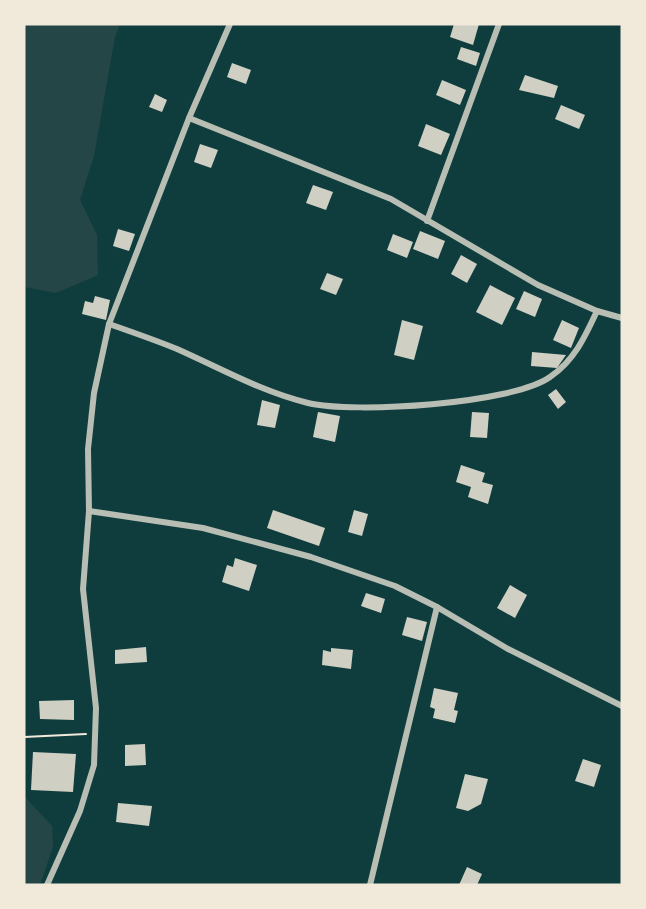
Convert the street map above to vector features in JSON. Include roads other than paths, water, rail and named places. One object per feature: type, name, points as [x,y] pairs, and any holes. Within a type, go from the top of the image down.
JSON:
[{"type":"street","points":[[47,885],[80,811],[94,765],[96,708],[83,589],[89,511],[88,448],[94,393],[109,324],[189,118],[230,24]]},
{"type":"street","points":[[427,221],[499,24]]},
{"type":"street","points":[[189,118],[391,199],[538,285],[597,311],[622,318]]},
{"type":"street","points":[[109,324],[175,348],[268,391],[310,404],[348,407],[467,401],[514,392],[549,379],[570,361],[597,311]]},
{"type":"street","points":[[89,511],[203,528],[288,550],[395,586],[437,607],[508,649],[622,706]]},
{"type":"street","points":[[370,885],[437,607]]}]
